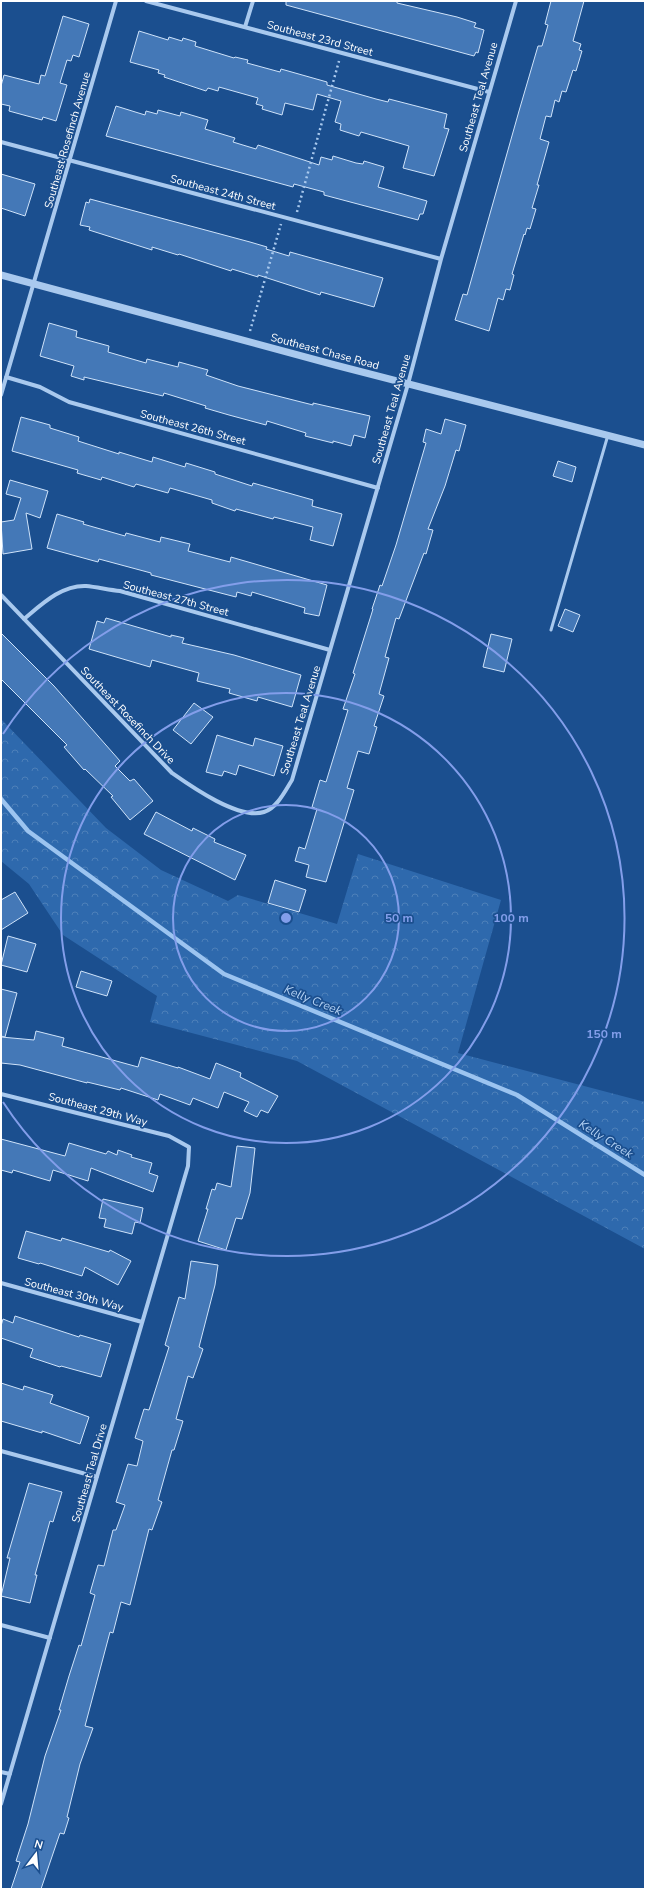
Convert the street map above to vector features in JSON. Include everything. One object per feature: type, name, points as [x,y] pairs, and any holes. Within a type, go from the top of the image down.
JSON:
[{"type":"street","name":"Southeast Rosefinch Avenue","points":[[33,283],[116,1]]},
{"type":"street","name":"Southeast 23rd Street","points":[[146,1],[489,92]]},
{"type":"street","points":[[245,28],[253,1]]},
{"type":"street","name":"Southeast Teal Avenue","points":[[264,812],[280,800],[292,780],[408,384],[440,259],[516,1]]},
{"type":"street","name":"Southeast 24th Street","points":[[1,142],[440,259]]},
{"type":"street","name":"Southeast Chase Road","points":[[1,275],[408,384],[645,445]]},
{"type":"street","points":[[1,395],[33,283]]},
{"type":"street","name":"Southeast 26th Street","points":[[6,377],[40,386],[68,402],[378,488]]},
{"type":"street","name":"Southeast 27th Street","points":[[24,619],[49,598],[66,590],[84,586],[120,592],[330,650]]},
{"type":"street","name":"Southeast Rosefinch Drive","points":[[1,595],[172,773],[203,795],[227,806],[248,813],[264,812]]},
{"type":"street","name":"Southeast 29th Way","points":[[1,1094],[169,1136],[189,1147]]},
{"type":"street","name":"Southeast Teal Drive","points":[[1,1804],[188,1166],[189,1147]]},
{"type":"street","name":"Southeast 30th Way","points":[[1,1283],[142,1322]]},
{"type":"street","points":[[1,1451],[97,1477]]},
{"type":"street","points":[[1,1625],[50,1638]]},
{"type":"street","points":[[1,1772],[10,1774]]},
{"type":"lane","points":[[551,630],[608,435]]},
{"type":"path","points":[[294,220],[341,53]]},
{"type":"path","points":[[247,341],[284,217]]},
{"type":"green space","points":[[1,719],[106,828],[161,870],[228,901],[238,895],[337,924],[358,854],[501,900],[458,1053],[645,1102],[645,1249],[297,1061],[150,1022],[157,996],[63,935],[29,884],[1,861]]},
{"type":"building","points":[[286,1],[397,1],[397,3],[476,23],[474,27],[484,30],[478,53],[476,52],[474,56],[286,5]]},
{"type":"building","points":[[551,1],[584,1],[573,41],[581,44],[579,50],[582,51],[576,71],[573,70],[566,92],[562,91],[559,102],[555,100],[551,117],[546,116],[540,139],[549,142],[532,208],[536,209],[530,229],[527,228],[525,235],[524,234],[512,274],[514,275],[510,290],[506,289],[503,300],[498,298],[489,331],[455,320],[463,294],[467,295],[538,46],[542,46],[548,25],[545,24]]},
{"type":"building","points":[[63,16],[89,24],[79,57],[73,55],[71,61],[67,60],[60,83],[67,85],[56,121],[43,117],[42,120],[9,111],[10,106],[1,104],[1,86],[4,75],[39,84],[41,75],[45,76]]},
{"type":"building","points":[[139,31],[168,40],[169,37],[182,41],[183,38],[196,42],[195,46],[234,58],[248,60],[247,63],[280,72],[281,69],[327,82],[327,85],[376,99],[388,102],[389,99],[447,114],[444,128],[449,129],[434,176],[403,168],[409,146],[361,132],[359,136],[340,130],[341,124],[335,122],[341,101],[317,94],[313,110],[285,103],[282,115],[262,109],[263,106],[256,104],[258,98],[219,87],[218,91],[208,88],[206,91],[164,77],[165,75],[158,73],[159,70],[130,62]]},
{"type":"building","points":[[116,106],[145,115],[146,111],[157,114],[158,110],[180,116],[181,112],[208,120],[205,129],[235,138],[233,142],[256,149],[258,145],[319,165],[321,157],[332,160],[333,156],[356,163],[363,164],[364,161],[384,167],[378,187],[427,201],[423,214],[420,214],[418,220],[324,195],[324,192],[294,184],[293,187],[106,136]]},
{"type":"building","points":[[1,174],[35,184],[25,216],[1,208]]},
{"type":"building","points":[[90,199],[250,242],[289,256],[290,252],[383,278],[374,307],[321,292],[320,295],[258,275],[258,277],[232,269],[231,271],[152,247],[152,250],[89,230],[90,227],[80,225],[86,202],[89,203]]},
{"type":"building","points":[[49,323],[77,331],[76,337],[109,346],[108,352],[146,363],[147,359],[178,367],[179,362],[208,370],[206,375],[238,386],[313,405],[313,403],[370,416],[365,438],[354,435],[351,446],[333,441],[333,443],[305,436],[306,433],[267,421],[266,425],[205,408],[206,406],[164,393],[163,396],[84,377],[84,380],[71,376],[74,366],[40,356]]},
{"type":"building","points":[[21,417],[50,425],[50,428],[79,437],[78,441],[119,454],[119,452],[152,462],[153,457],[185,467],[186,463],[252,486],[253,483],[313,500],[312,506],[342,514],[333,546],[310,540],[313,527],[274,517],[273,519],[236,509],[235,511],[212,503],[212,500],[170,488],[168,493],[136,484],[134,487],[102,477],[101,480],[77,473],[78,470],[12,451]]},
{"type":"building","points":[[445,419],[466,425],[459,451],[456,450],[445,486],[428,529],[433,530],[426,554],[424,553],[399,619],[396,618],[385,657],[389,658],[379,694],[384,696],[374,726],[377,727],[369,754],[358,751],[347,788],[354,790],[326,882],[306,877],[309,865],[295,861],[299,847],[305,849],[317,809],[312,807],[320,780],[326,782],[348,710],[343,709],[355,674],[353,673],[372,609],[380,585],[382,586],[396,545],[426,443],[423,442],[426,429],[441,434]]},
{"type":"building","points":[[558,461],[576,467],[572,482],[553,476]]},
{"type":"building","points":[[10,480],[48,491],[40,518],[26,513],[32,549],[3,554],[1,522],[14,520],[21,498],[6,494]]},
{"type":"building","points":[[57,514],[84,522],[83,524],[125,536],[126,533],[160,542],[161,537],[190,544],[188,551],[230,562],[231,557],[327,585],[319,616],[304,613],[305,608],[252,592],[251,596],[237,592],[236,597],[151,575],[151,573],[99,559],[98,562],[47,548]]},
{"type":"building","points":[[565,609],[580,615],[573,632],[558,626]]},
{"type":"building","points":[[106,618],[171,637],[171,635],[184,638],[182,643],[234,655],[301,675],[292,707],[258,697],[257,701],[229,693],[230,689],[197,681],[199,673],[152,660],[150,667],[89,649],[97,621],[104,623]]},
{"type":"building","points":[[1,633],[54,686],[120,761],[115,766],[130,781],[134,779],[153,801],[130,820],[111,797],[113,796],[85,769],[84,770],[64,747],[67,745],[1,679]]},
{"type":"building","points":[[491,634],[512,639],[504,672],[483,667]]},
{"type":"building","points":[[194,703],[213,717],[191,744],[173,730]]},
{"type":"building","points":[[217,735],[253,746],[255,738],[283,746],[274,776],[239,765],[236,775],[224,771],[222,776],[206,772]]},
{"type":"building","points":[[156,812],[192,831],[193,828],[215,839],[214,842],[246,855],[235,880],[144,834]]},
{"type":"building","points":[[275,880],[306,890],[299,912],[268,903]]},
{"type":"building","points":[[15,892],[28,913],[1,930],[1,900]]},
{"type":"building","points":[[8,936],[36,944],[27,972],[1,965]]},
{"type":"building","points":[[81,971],[112,981],[107,996],[76,987]]},
{"type":"building","points":[[1,989],[17,993],[5,1037],[1,1036]]},
{"type":"building","points":[[36,1031],[64,1038],[62,1046],[138,1067],[141,1057],[178,1067],[210,1079],[216,1063],[241,1073],[240,1077],[278,1096],[268,1113],[261,1110],[257,1117],[244,1111],[249,1102],[224,1092],[218,1108],[193,1098],[190,1105],[160,1094],[158,1100],[121,1088],[120,1090],[87,1083],[20,1065],[1,1063],[1,1037],[34,1040]]},
{"type":"building","points":[[1,1139],[65,1156],[69,1143],[106,1154],[108,1151],[117,1155],[118,1150],[132,1155],[131,1157],[152,1163],[149,1173],[158,1176],[153,1192],[91,1168],[88,1181],[53,1170],[50,1181],[13,1170],[12,1173],[1,1170]]},
{"type":"building","points":[[237,1146],[255,1148],[250,1193],[242,1219],[236,1218],[226,1250],[198,1241],[208,1209],[206,1209],[212,1189],[215,1190],[217,1183],[231,1187]]},
{"type":"building","points":[[103,1199],[143,1208],[140,1223],[135,1222],[132,1234],[104,1227],[106,1219],[99,1218]]},
{"type":"building","points":[[26,1231],[61,1241],[62,1238],[109,1252],[110,1250],[131,1261],[118,1285],[85,1267],[82,1276],[18,1258]]},
{"type":"building","points":[[191,1261],[218,1265],[215,1285],[199,1347],[203,1349],[193,1378],[188,1376],[176,1419],[183,1421],[174,1450],[172,1450],[158,1500],[162,1502],[152,1530],[149,1529],[130,1605],[121,1602],[113,1633],[110,1632],[85,1726],[93,1728],[80,1764],[67,1817],[69,1818],[64,1834],[60,1833],[41,1889],[11,1889],[20,1862],[16,1861],[28,1824],[45,1756],[61,1710],[59,1710],[79,1645],[81,1646],[95,1595],[90,1593],[98,1565],[104,1566],[113,1530],[116,1530],[125,1505],[116,1502],[128,1464],[137,1466],[143,1441],[135,1438],[144,1409],[149,1410],[169,1347],[165,1345],[179,1297],[185,1299]]},
{"type":"building","points":[[15,1316],[79,1337],[80,1335],[111,1344],[101,1377],[61,1366],[60,1367],[30,1357],[33,1349],[1,1338],[1,1326],[3,1319],[13,1323]]},
{"type":"building","points":[[1,1383],[23,1390],[24,1386],[53,1395],[50,1403],[89,1417],[80,1444],[42,1431],[42,1433],[1,1421]]},
{"type":"building","points":[[29,1483],[62,1492],[53,1522],[50,1521],[35,1575],[37,1575],[30,1603],[1,1596],[10,1558],[7,1558]]},
{"type":"waterway","name":"Kelly Creek","points":[[1,799],[28,831],[224,974],[517,1095],[645,1175]]}]
